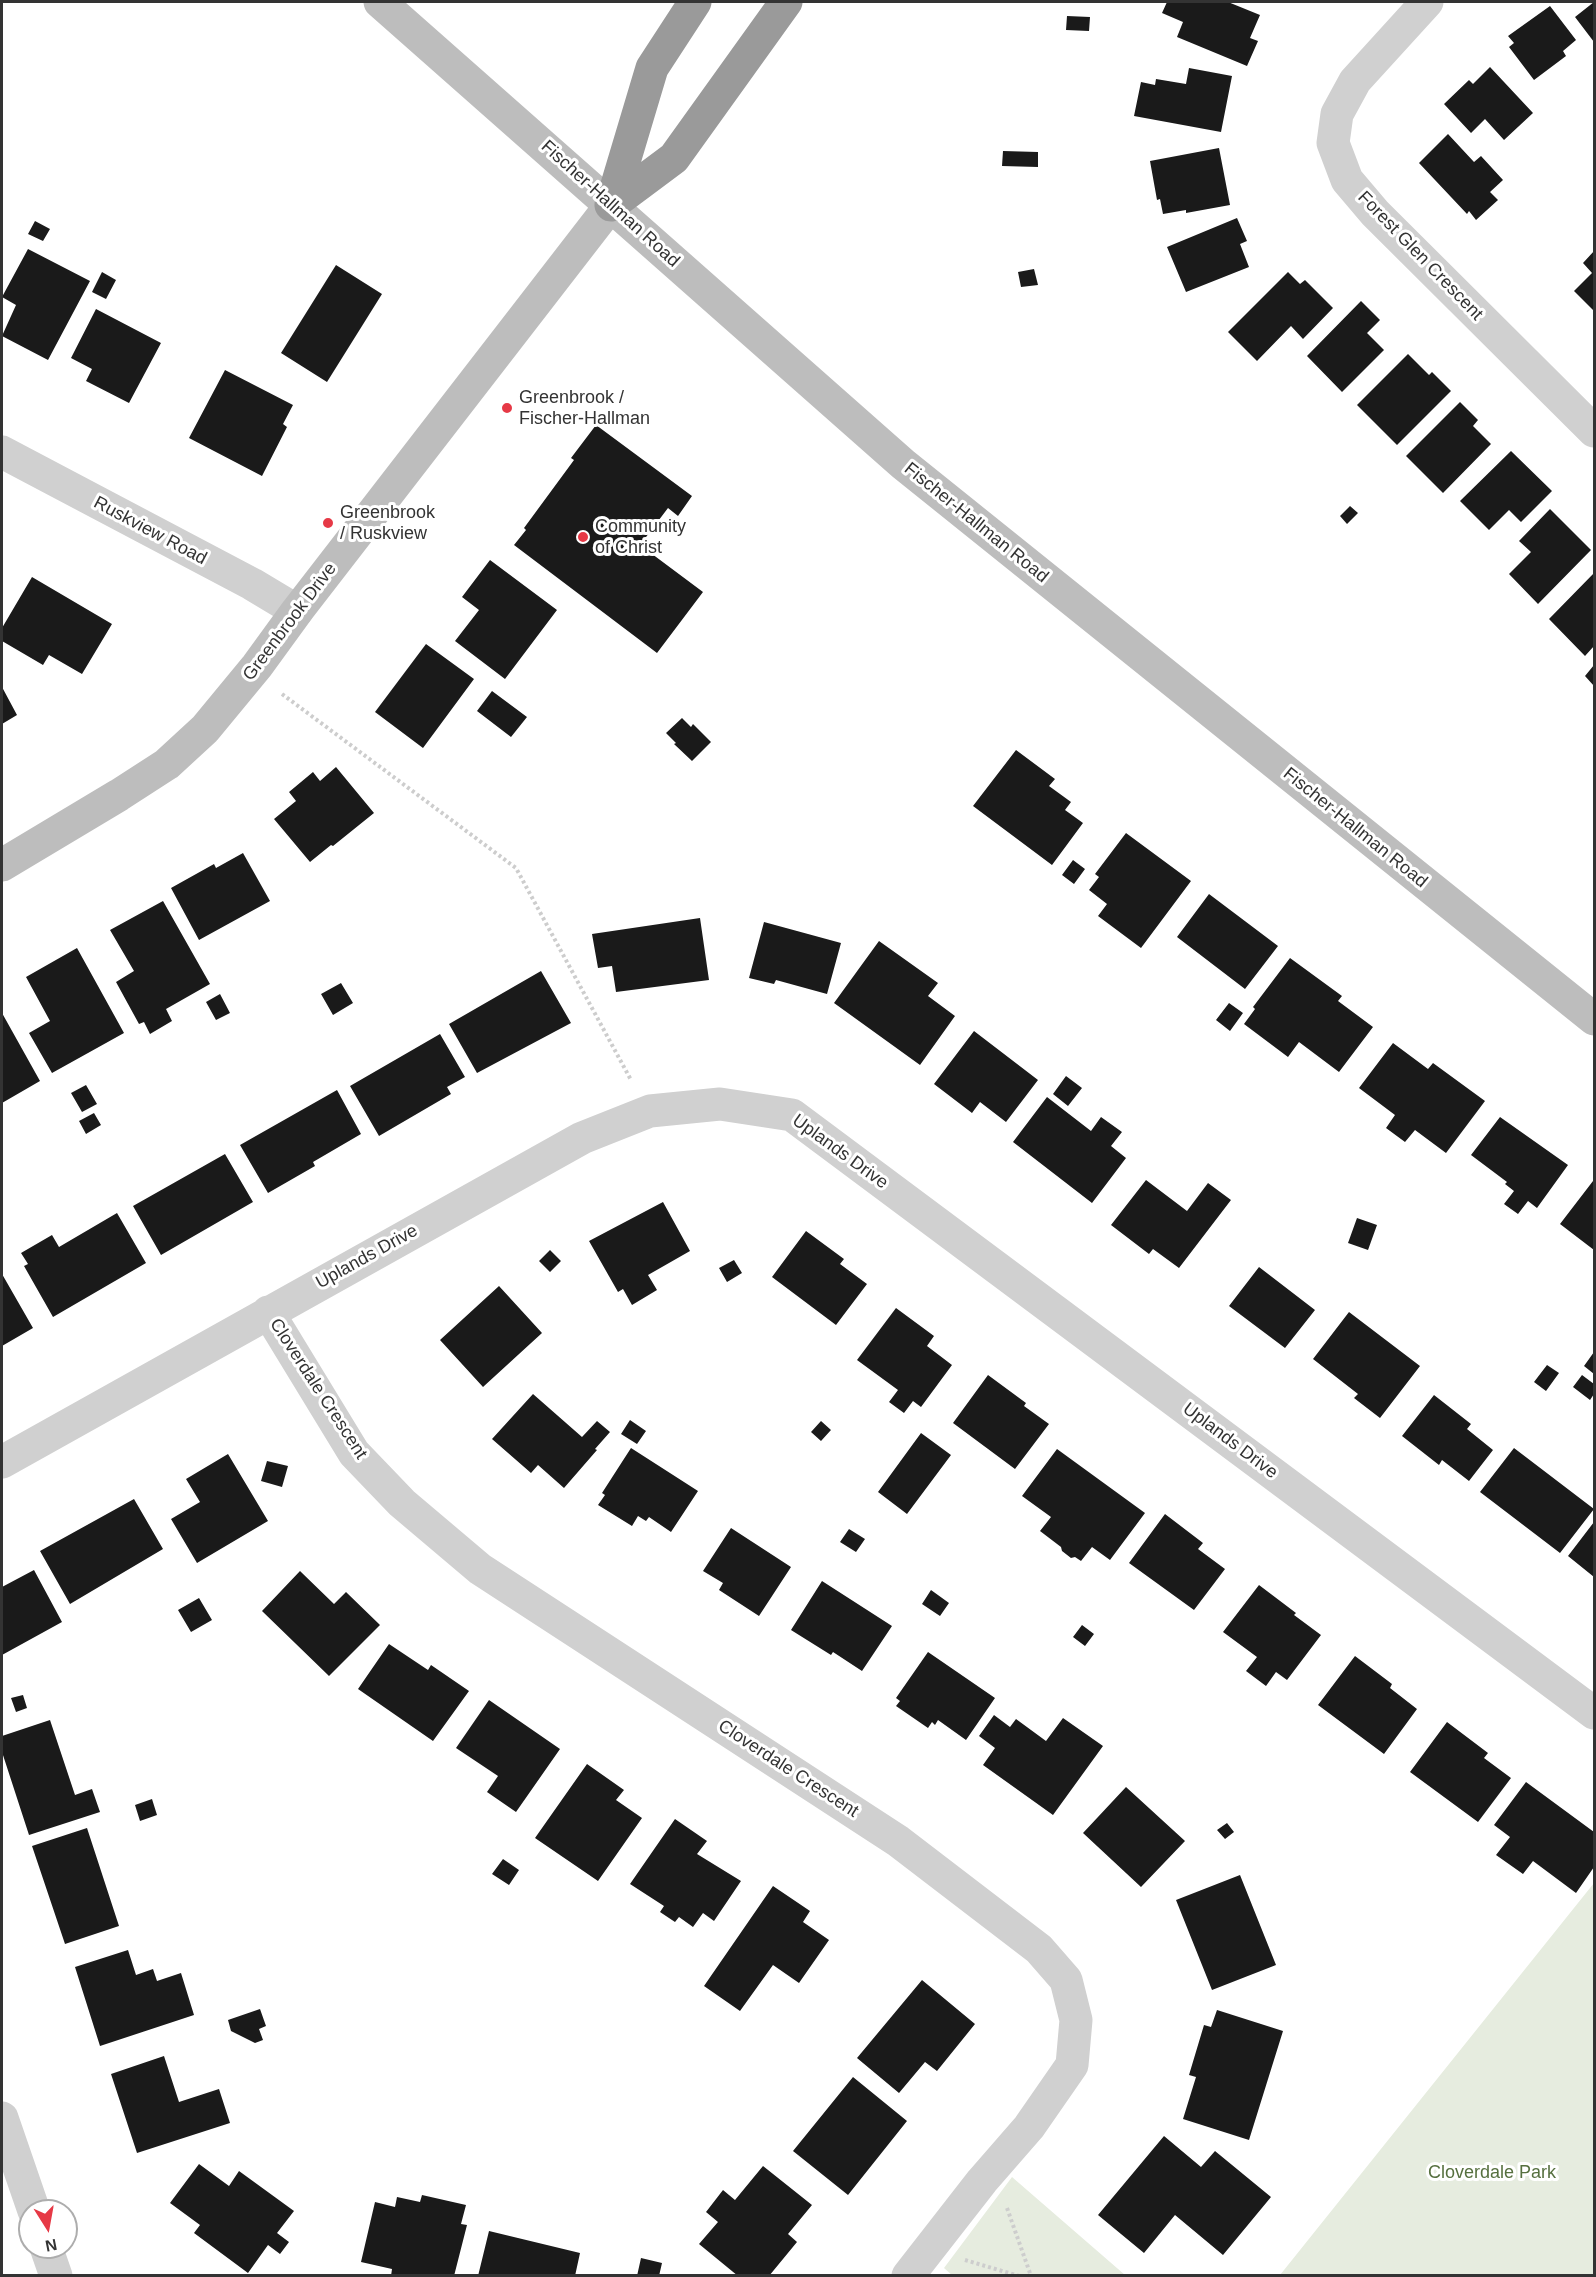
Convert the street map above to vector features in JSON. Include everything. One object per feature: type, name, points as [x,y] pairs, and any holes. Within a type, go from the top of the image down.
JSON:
[{"type":"highway","points":[[611,205],[652,68],[695,2]]},
{"type":"highway","points":[[611,205],[674,158],[786,2]]},
{"type":"main road","name":"Fischer-Hallman Road","points":[[380,2],[903,464],[1594,1018]]},
{"type":"main road","name":"Greenbrook Drive","points":[[2,865],[166,764],[206,729],[257,666],[611,205]]},
{"type":"street","name":"Forest Glen Crescent","points":[[1427,2],[1355,81],[1337,114],[1333,143],[1347,180],[1375,213],[1594,431]]},
{"type":"street","name":"Ruskview Road","points":[[2,452],[252,584],[297,611]]},
{"type":"street","name":"Uplands Drive","points":[[2,1462],[582,1138],[650,1111],[720,1104],[792,1114],[1594,1713]]},
{"type":"street","name":"Cloverdale Crescent","points":[[268,1312],[354,1453],[402,1503],[480,1569],[898,1841],[1039,1949],[1066,1980],[1076,2020],[1072,2065],[1029,2127],[908,2276]]},
{"type":"street","points":[[2,2118],[30,2199]]},
{"type":"street","points":[[50,2259],[56,2276]]},
{"type":"path","points":[[281,694],[516,868],[618,1058],[650,1111]]},
{"type":"path","points":[[993,2169],[1031,2276]]},
{"type":"path","points":[[929,2249],[1019,2276]]},
{"type":"green space","name":"Cloverdale Park","points":[[1594,1883],[1594,2275],[1280,2275]]},
{"type":"green space","points":[[1012,2177],[1125,2275],[953,2276],[944,2268]]},
{"type":"building","points":[[1167,2],[1228,2],[1260,15],[1250,38],[1258,41],[1247,66],[1177,37],[1183,22],[1162,13]]},
{"type":"building","points":[[1594,2],[1594,42],[1575,17]]},
{"type":"building","points":[[1550,6],[1576,40],[1563,51],[1566,56],[1534,80],[1509,47],[1514,43],[1508,36]]},
{"type":"building","points":[[1067,16],[1090,17],[1089,31],[1066,30]]},
{"type":"building","points":[[1490,67],[1533,113],[1504,140],[1485,119],[1471,133],[1444,104],[1469,80],[1473,84]]},
{"type":"building","points":[[1189,68],[1232,76],[1221,132],[1134,116],[1141,82],[1155,85],[1156,79],[1186,84]]},
{"type":"building","points":[[1448,134],[1474,162],[1481,156],[1503,180],[1490,192],[1498,200],[1476,220],[1469,211],[1467,214],[1419,163]]},
{"type":"building","points":[[1219,148],[1230,205],[1186,213],[1186,210],[1163,214],[1160,199],[1157,200],[1150,161]]},
{"type":"building","points":[[1003,151],[1038,152],[1038,167],[1002,166]]},
{"type":"building","points":[[1237,218],[1247,241],[1240,244],[1249,267],[1186,292],[1167,247]]},
{"type":"building","points":[[35,221],[50,229],[43,241],[28,234]]},
{"type":"building","points":[[28,249],[90,281],[48,360],[2,336],[16,305],[2,297]]},
{"type":"building","points":[[1594,251],[1594,311],[1574,291],[1592,273],[1583,263]]},
{"type":"building","points":[[336,265],[382,294],[327,382],[281,353]]},
{"type":"building","points":[[1034,269],[1038,285],[1021,287],[1018,272]]},
{"type":"building","points":[[102,272],[116,280],[106,299],[92,292]]},
{"type":"building","points":[[1288,272],[1300,284],[1305,280],[1333,308],[1303,339],[1291,326],[1257,361],[1228,332]]},
{"type":"building","points":[[1361,301],[1380,320],[1367,333],[1384,350],[1342,392],[1307,356]]},
{"type":"building","points":[[96,309],[161,343],[129,403],[86,381],[92,369],[71,358]]},
{"type":"building","points":[[1408,354],[1429,375],[1432,372],[1451,391],[1397,445],[1357,405]]},
{"type":"building","points":[[225,370],[293,405],[283,424],[287,427],[262,476],[189,438]]},
{"type":"building","points":[[1460,402],[1478,420],[1473,426],[1491,444],[1443,493],[1406,456]]},
{"type":"building","name":"Community of Christ","points":[[596,425],[692,496],[678,516],[668,508],[640,545],[703,592],[657,653],[514,545],[574,460],[571,458]]},
{"type":"building","points":[[1511,451],[1552,491],[1521,522],[1509,510],[1489,530],[1460,501]]},
{"type":"building","points":[[1350,506],[1358,513],[1347,524],[1340,516]]},
{"type":"building","points":[[1550,509],[1591,550],[1538,604],[1509,574],[1531,552],[1519,541]]},
{"type":"building","points":[[490,560],[557,610],[505,679],[455,641],[479,610],[462,597]]},
{"type":"building","points":[[1594,573],[1594,646],[1585,656],[1549,619]]},
{"type":"building","points":[[32,577],[112,624],[82,674],[49,655],[43,665],[2,641],[2,628]]},
{"type":"building","points":[[426,644],[474,679],[423,748],[375,712]]},
{"type":"building","points":[[1594,665],[1594,686],[1585,676]]},
{"type":"building","points":[[2,687],[17,715],[2,724]]},
{"type":"building","points":[[492,691],[527,717],[511,737],[477,711]]},
{"type":"building","points":[[682,718],[691,727],[693,724],[711,742],[692,761],[666,733]]},
{"type":"building","points":[[1016,750],[1055,779],[1049,786],[1071,802],[1065,810],[1083,823],[1052,865],[973,806]]},
{"type":"building","points":[[336,767],[374,813],[310,862],[274,819],[296,801],[289,792],[313,772],[320,781]]},
{"type":"building","points":[[1126,833],[1191,881],[1141,948],[1098,916],[1107,904],[1089,890],[1099,877],[1095,874]]},
{"type":"building","points":[[243,853],[270,901],[199,940],[171,888],[214,864],[216,868]]},
{"type":"building","points":[[1073,860],[1085,869],[1074,884],[1062,875]]},
{"type":"building","points":[[1209,894],[1278,946],[1245,989],[1177,937]]},
{"type":"building","points":[[163,901],[210,984],[166,1009],[172,1021],[150,1034],[144,1022],[139,1024],[116,982],[134,971],[110,930]]},
{"type":"building","points":[[700,918],[709,980],[616,992],[612,966],[598,968],[592,934]]},
{"type":"building","points":[[764,922],[841,943],[827,994],[776,980],[774,984],[749,978]]},
{"type":"building","points":[[879,941],[938,983],[928,996],[955,1016],[920,1065],[834,1003]]},
{"type":"building","points":[[77,948],[124,1033],[52,1073],[29,1033],[50,1021],[26,977]]},
{"type":"building","points":[[1290,958],[1342,996],[1338,1001],[1373,1027],[1339,1072],[1299,1042],[1288,1057],[1244,1024],[1255,1009],[1253,1007]]},
{"type":"building","points":[[541,971],[571,1023],[477,1073],[449,1024]]},
{"type":"building","points":[[341,983],[353,1003],[333,1015],[321,994]]},
{"type":"building","points":[[220,994],[230,1013],[216,1020],[206,1002]]},
{"type":"building","points":[[1229,1003],[1243,1013],[1230,1031],[1216,1020]]},
{"type":"building","points":[[2,1013],[40,1081],[2,1103]]},
{"type":"building","points":[[974,1031],[1038,1080],[1006,1122],[980,1102],[972,1113],[934,1084]]},
{"type":"building","points":[[440,1034],[465,1077],[447,1087],[451,1094],[379,1136],[350,1086]]},
{"type":"building","points":[[1393,1043],[1428,1069],[1433,1063],[1485,1101],[1446,1153],[1415,1130],[1405,1142],[1386,1128],[1395,1115],[1359,1088]]},
{"type":"building","points":[[1066,1076],[1082,1088],[1068,1106],[1053,1094]]},
{"type":"building","points":[[86,1085],[97,1104],[82,1112],[71,1093]]},
{"type":"building","points":[[337,1090],[361,1134],[313,1162],[315,1166],[268,1193],[240,1145]]},
{"type":"building","points":[[1047,1097],[1091,1131],[1101,1117],[1122,1132],[1111,1146],[1126,1158],[1092,1203],[1013,1142]]},
{"type":"building","points":[[94,1113],[101,1125],[86,1134],[79,1121]]},
{"type":"building","points":[[1500,1117],[1568,1165],[1537,1208],[1528,1201],[1518,1214],[1504,1204],[1514,1191],[1505,1184],[1507,1182],[1471,1155]]},
{"type":"building","points":[[225,1154],[253,1202],[161,1255],[133,1206]]},
{"type":"building","points":[[1146,1180],[1187,1211],[1208,1183],[1231,1200],[1179,1268],[1153,1249],[1149,1254],[1111,1225]]},
{"type":"building","points":[[1594,1182],[1594,1250],[1560,1224]]},
{"type":"building","points":[[663,1202],[690,1251],[648,1275],[657,1290],[632,1305],[623,1289],[618,1292],[589,1241]]},
{"type":"building","points":[[117,1213],[146,1263],[53,1317],[24,1266],[28,1264],[21,1253],[52,1235],[59,1247]]},
{"type":"building","points":[[1357,1218],[1377,1225],[1368,1250],[1348,1243]]},
{"type":"building","points":[[806,1231],[844,1259],[840,1264],[867,1284],[836,1325],[772,1277]]},
{"type":"building","points":[[550,1250],[561,1261],[550,1272],[539,1261]]},
{"type":"building","points":[[734,1260],[742,1273],[727,1282],[719,1268]]},
{"type":"building","points":[[1259,1267],[1315,1310],[1285,1348],[1229,1306]]},
{"type":"building","points":[[2,1274],[33,1328],[2,1346]]},
{"type":"building","points":[[499,1286],[542,1333],[483,1387],[440,1340]]},
{"type":"building","points":[[896,1308],[934,1336],[927,1346],[952,1365],[921,1407],[913,1401],[904,1413],[889,1402],[898,1390],[857,1360]]},
{"type":"building","points":[[1349,1312],[1420,1366],[1380,1418],[1354,1398],[1358,1394],[1313,1359]]},
{"type":"building","points":[[1594,1352],[1594,1374],[1584,1366]]},
{"type":"building","points":[[1547,1365],[1559,1373],[1546,1391],[1534,1382]]},
{"type":"building","points":[[988,1375],[1026,1403],[1024,1406],[1049,1424],[1015,1469],[953,1423]]},
{"type":"building","points":[[1582,1375],[1594,1384],[1594,1394],[1590,1400],[1573,1387]]},
{"type":"building","points":[[533,1394],[582,1437],[597,1421],[610,1432],[564,1488],[538,1465],[531,1473],[492,1439]]},
{"type":"building","points":[[1434,1395],[1471,1424],[1467,1429],[1493,1450],[1469,1481],[1442,1460],[1439,1465],[1402,1436]]},
{"type":"building","points":[[630,1420],[646,1431],[637,1444],[621,1434]]},
{"type":"building","points":[[821,1421],[831,1430],[821,1441],[811,1432]]},
{"type":"building","points":[[921,1433],[951,1455],[907,1514],[878,1492]]},
{"type":"building","points":[[631,1448],[698,1491],[671,1532],[649,1517],[646,1521],[638,1516],[632,1526],[598,1505],[605,1495],[602,1493]]},
{"type":"building","points":[[1514,1448],[1594,1509],[1560,1553],[1480,1492]]},
{"type":"building","points":[[1057,1449],[1145,1513],[1110,1560],[1092,1547],[1081,1561],[1075,1557],[1071,1558],[1040,1531],[1051,1517],[1022,1496]]},
{"type":"building","points":[[228,1454],[268,1521],[197,1563],[171,1519],[200,1502],[186,1479]]},
{"type":"building","points":[[267,1461],[288,1466],[282,1487],[261,1481]]},
{"type":"building","points":[[134,1499],[163,1549],[70,1604],[40,1551]]},
{"type":"building","points":[[1165,1514],[1203,1543],[1198,1549],[1225,1569],[1194,1610],[1129,1563]]},
{"type":"building","points":[[1594,1522],[1594,1577],[1568,1556]]},
{"type":"building","points":[[731,1528],[791,1567],[759,1616],[719,1590],[723,1583],[703,1571]]},
{"type":"building","points":[[849,1529],[865,1539],[856,1552],[840,1542]]},
{"type":"building","points":[[34,1570],[62,1622],[2,1655],[2,1587]]},
{"type":"building","points":[[300,1571],[334,1604],[346,1592],[380,1625],[329,1676],[262,1611]]},
{"type":"building","points":[[822,1581],[892,1626],[862,1671],[833,1652],[831,1655],[791,1630]]},
{"type":"building","points":[[1259,1585],[1321,1635],[1287,1680],[1276,1672],[1266,1686],[1246,1671],[1257,1657],[1223,1632]]},
{"type":"building","points":[[931,1590],[949,1603],[940,1616],[922,1604]]},
{"type":"building","points":[[199,1598],[212,1620],[191,1632],[178,1610]]},
{"type":"building","points":[[1082,1625],[1094,1634],[1085,1646],[1073,1637]]},
{"type":"building","points":[[389,1644],[428,1670],[431,1665],[469,1691],[433,1741],[358,1689]]},
{"type":"building","points":[[928,1652],[995,1698],[966,1740],[938,1720],[935,1725],[932,1722],[928,1728],[896,1706],[900,1701],[896,1698]]},
{"type":"building","points":[[1355,1656],[1392,1684],[1390,1688],[1417,1709],[1384,1754],[1318,1705]]},
{"type":"building","points":[[23,1695],[27,1708],[16,1712],[11,1698]]},
{"type":"building","points":[[489,1700],[560,1749],[516,1812],[487,1792],[498,1776],[456,1748]]},
{"type":"building","points":[[994,1715],[1010,1727],[1016,1719],[1046,1741],[1063,1718],[1103,1746],[1053,1815],[983,1765],[995,1748],[979,1736]]},
{"type":"building","points":[[50,1720],[75,1795],[92,1789],[100,1812],[29,1835],[2,1752],[2,1736]]},
{"type":"building","points":[[1447,1722],[1488,1753],[1484,1758],[1511,1778],[1478,1822],[1410,1772]]},
{"type":"building","points":[[587,1764],[624,1790],[616,1800],[642,1818],[598,1881],[535,1838]]},
{"type":"building","points":[[1526,1782],[1594,1832],[1594,1867],[1576,1893],[1533,1861],[1523,1874],[1496,1855],[1510,1837],[1494,1825]]},
{"type":"building","points":[[1126,1787],[1185,1841],[1141,1887],[1083,1833]]},
{"type":"building","points":[[152,1799],[157,1815],[140,1821],[135,1805]]},
{"type":"building","points":[[675,1819],[707,1841],[697,1854],[741,1881],[714,1921],[703,1913],[693,1927],[679,1917],[675,1922],[660,1912],[664,1906],[630,1884]]},
{"type":"building","points":[[1227,1823],[1234,1832],[1225,1839],[1217,1830]]},
{"type":"building","points":[[87,1828],[119,1926],[65,1944],[32,1846]]},
{"type":"building","points":[[503,1859],[519,1870],[509,1885],[492,1874]]},
{"type":"building","points":[[1240,1875],[1276,1965],[1212,1990],[1176,1900]]},
{"type":"building","points":[[773,1886],[810,1911],[803,1922],[829,1940],[799,1983],[773,1965],[740,2011],[704,1986]]},
{"type":"building","points":[[128,1950],[136,1975],[153,1969],[157,1981],[181,1973],[194,2015],[100,2046],[75,1967]]},
{"type":"building","points":[[922,1980],[975,2024],[937,2071],[925,2062],[899,2093],[857,2058]]},
{"type":"building","points":[[260,2009],[266,2026],[259,2029],[263,2040],[255,2043],[231,2031],[228,2020]]},
{"type":"building","points":[[1217,2010],[1283,2031],[1249,2140],[1183,2119],[1196,2077],[1189,2075],[1204,2025],[1211,2027]]},
{"type":"building","points":[[164,2056],[179,2102],[219,2089],[230,2123],[137,2153],[111,2074]]},
{"type":"building","points":[[853,2077],[907,2121],[848,2195],[793,2151]]},
{"type":"building","points":[[1164,2136],[1201,2167],[1215,2151],[1271,2197],[1223,2255],[1175,2215],[1144,2253],[1098,2215]]},
{"type":"building","points":[[199,2164],[229,2186],[239,2171],[294,2211],[277,2233],[289,2242],[280,2254],[268,2245],[248,2273],[194,2233],[200,2225],[170,2203]]},
{"type":"building","points":[[763,2166],[812,2205],[788,2234],[797,2242],[769,2276],[738,2276],[699,2244],[718,2222],[706,2212],[723,2190],[735,2200]]},
{"type":"building","points":[[422,2195],[466,2205],[461,2224],[467,2225],[454,2276],[391,2276],[392,2269],[361,2262],[375,2202],[395,2207],[397,2197],[420,2202]]},
{"type":"building","points":[[489,2231],[580,2253],[575,2276],[478,2276]]},
{"type":"building","points":[[641,2258],[662,2263],[659,2276],[637,2276]]},
{"type":"place","name":"Greenbrook / Fischer-Hallman","points":[[507,408]]},
{"type":"place","name":"Greenbrook / Ruskview","points":[[328,523]]},
{"type":"place","name":"Community of Christ","points":[[583,537]]}]
